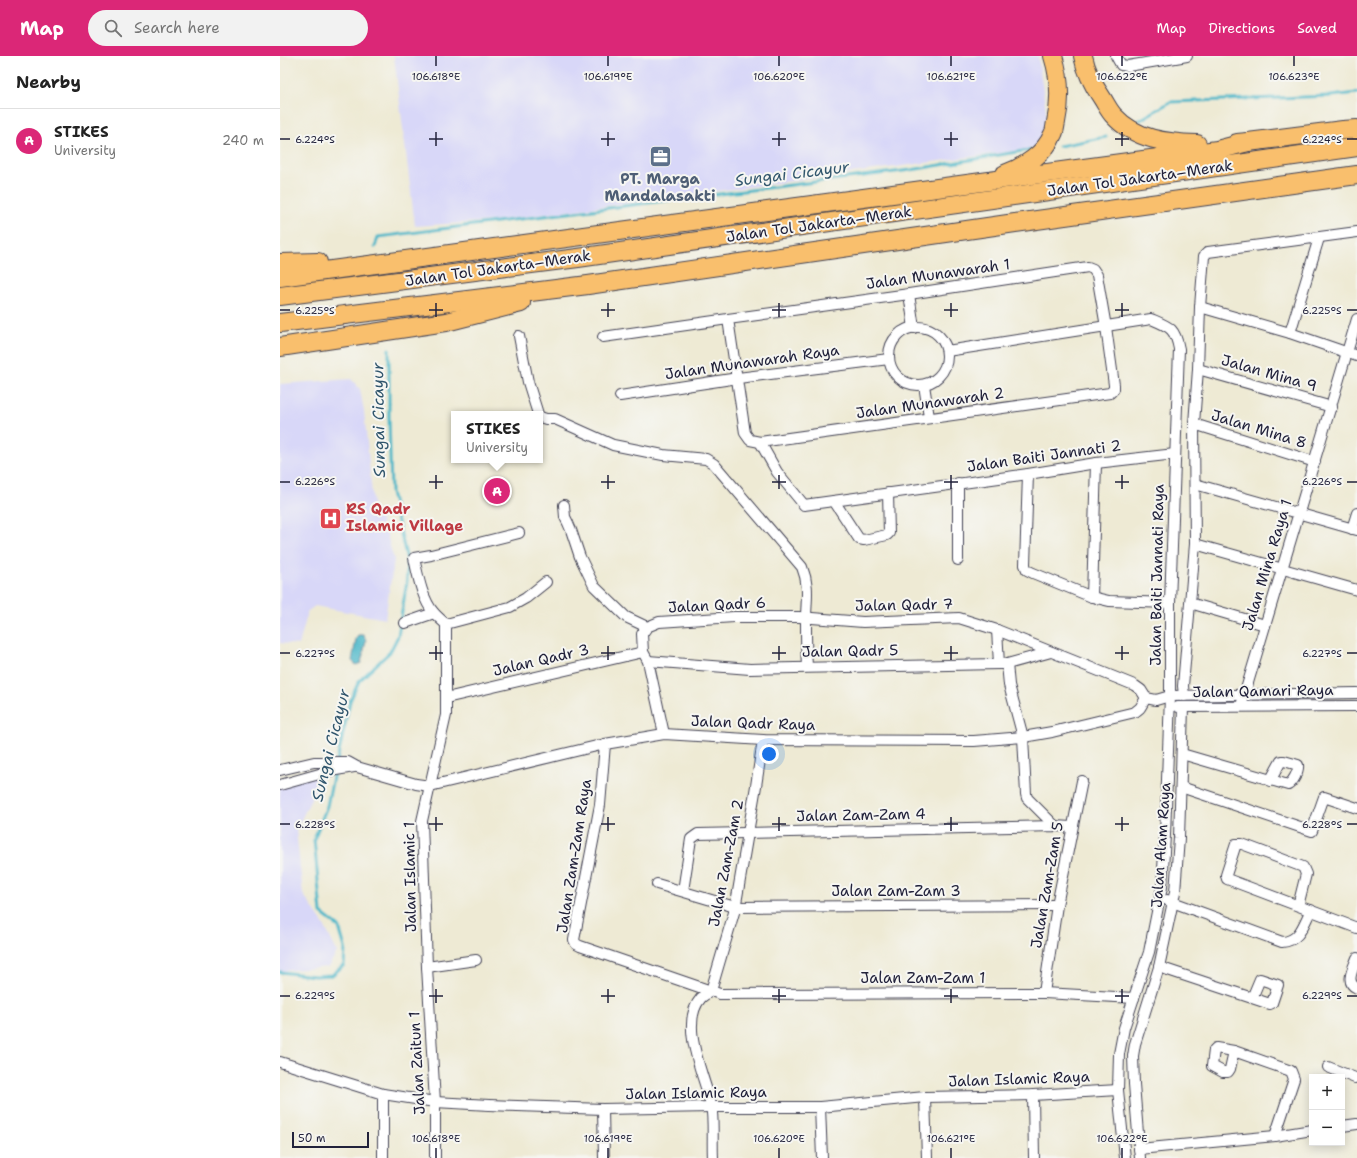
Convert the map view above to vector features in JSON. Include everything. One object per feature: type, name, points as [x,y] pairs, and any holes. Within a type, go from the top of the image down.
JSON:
[{"type":"highway","points":[[977,183],[1010,172],[1030,161],[1042,151],[1054,134],[1060,108],[1058,72],[1053,56]]},
{"type":"highway","points":[[1083,56],[1093,85],[1114,116],[1135,132],[1159,141],[1171,143],[1248,142],[1343,130],[1357,130]]},
{"type":"highway","points":[[280,277],[1217,150],[1248,142]]},
{"type":"highway","name":"Jalan Tol Jakarta–Merak","points":[[280,296],[578,258],[1357,147]]},
{"type":"highway","name":"Jalan Tol Jakarta–Merak","points":[[280,322],[588,285],[1357,175]]},
{"type":"highway","points":[[280,263],[440,256]]},
{"type":"highway","points":[[280,347],[446,322],[588,285]]},
{"type":"street","points":[[1116,56],[1121,65],[1128,66],[1187,56]]},
{"type":"street","points":[[1184,696],[1195,544],[1194,424],[1203,259],[1205,254],[1208,252],[1357,232]]},
{"type":"street","points":[[1290,333],[1319,238]]},
{"type":"street","name":"Jalan Munawarah 1","points":[[603,337],[1088,267],[1093,269],[1097,275],[1106,327]]},
{"type":"street","points":[[909,294],[914,328]]},
{"type":"street","points":[[1200,307],[1290,333],[1352,354]]},
{"type":"street","points":[[728,319],[745,433],[750,440],[760,442]]},
{"type":"street","name":"Jalan Mina Raya 1","points":[[1241,706],[1332,407],[1352,354],[1357,319]]},
{"type":"street","points":[[947,351],[1151,320],[1167,326],[1177,336],[1179,350],[1175,454]]},
{"type":"street","name":"Jalan Munawarah 2","points":[[760,442],[1110,393],[1114,389],[1114,385],[1106,327]]},
{"type":"street","points":[[914,328],[931,330],[939,336],[947,351],[947,362],[943,373],[935,381],[924,385],[912,385],[901,380],[893,371],[889,359],[890,348],[895,338],[903,331],[914,328]]},
{"type":"street","points":[[519,336],[528,382],[537,411]]},
{"type":"street","name":"Jalan Munawarah Raya","points":[[620,396],[738,378],[889,359]]},
{"type":"street","name":"Jalan Mina 9","points":[[1198,369],[1332,407]]},
{"type":"street","points":[[924,385],[929,418]]},
{"type":"street","points":[[543,418],[555,419],[614,445],[662,455],[706,459],[714,464],[802,567],[806,577],[808,600],[802,617],[807,667]]},
{"type":"street","name":"Jalan Mina 8","points":[[1194,424],[1315,462]]},
{"type":"street","name":"Jalan Baiti Jannati 2","points":[[760,442],[777,472],[804,505],[1028,474],[1096,463],[1175,454]]},
{"type":"street","name":"Jalan Baiti Jannati Raya","points":[[1125,1158],[1118,1090],[1119,1054],[1124,1028],[1149,952],[1160,898],[1165,835],[1170,707],[1170,603],[1175,454]]},
{"type":"street","points":[[1092,597],[1096,463]]},
{"type":"street","points":[[1028,474],[1025,565],[1027,570],[1092,597],[1109,601],[1170,603]]},
{"type":"street","points":[[958,483],[958,560]]},
{"type":"street","points":[[1195,484],[1298,515],[1355,530],[1357,513]]},
{"type":"street","points":[[834,501],[859,539],[864,540],[889,534],[888,493]]},
{"type":"street","points":[[564,505],[565,517],[580,557],[594,586],[626,617],[644,630],[646,656],[664,734]]},
{"type":"street","points":[[519,534],[414,558],[421,587],[434,613],[446,624],[510,607],[526,598],[546,582]]},
{"type":"street","points":[[1195,544],[1357,590]]},
{"type":"street","points":[[1190,603],[1265,625]]},
{"type":"street","points":[[405,623],[434,613]]},
{"type":"street","name":"Jalan Qadr 6","points":[[644,630],[659,622],[717,617],[802,617]]},
{"type":"street","name":"Jalan Qadr 7","points":[[802,617],[863,622],[959,618],[997,630],[1134,685],[1151,699],[1170,707]]},
{"type":"street","name":"Jalan Islamic 1","points":[[427,967],[422,821],[446,716],[446,624]]},
{"type":"street","points":[[997,630],[1003,664],[1023,737],[1027,798],[1055,826]]},
{"type":"street","name":"Jalan Qadr 5","points":[[646,656],[750,669],[1003,664],[1051,652]]},
{"type":"street","name":"Jalan Qadr 3","points":[[446,698],[646,656]]},
{"type":"street","name":"Jalan Qamari Raya","points":[[1151,699],[1170,696],[1357,693]]},
{"type":"street","name":"Jalan Qadr Raya","points":[[280,770],[314,762],[331,766],[347,765],[416,784],[430,786],[605,744],[664,734],[763,740],[974,741],[1023,737],[1052,732],[1135,712],[1151,699]]},
{"type":"street","name":"Jalan Qamari Raya","points":[[1170,707],[1357,706]]},
{"type":"street","name":"Jalan Alam Raya","points":[[1139,1153],[1133,1056],[1135,1044],[1159,967],[1174,902],[1179,838],[1184,707]]},
{"type":"street","name":"Jalan Zam-Zam 2","points":[[711,991],[735,906],[763,740]]},
{"type":"street","name":"Jalan Zam-Zam Raya","points":[[605,744],[600,805],[574,940],[576,944],[580,946],[711,991]]},
{"type":"street","points":[[1182,754],[1270,781]]},
{"type":"street","name":"Jalan Qadr Raya","points":[[280,785],[331,766]]},
{"type":"street","name":"Jalan Zam-Zam 5","points":[[1044,993],[1057,905],[1082,781]]},
{"type":"street","points":[[1181,787],[1312,831],[1324,797],[1357,808]]},
{"type":"street","name":"Jalan Zam-Zam 4","points":[[683,891],[692,839],[698,834],[1055,826],[1072,827]]},
{"type":"street","points":[[1298,906],[1306,874],[1303,867],[1242,844],[1236,844],[1226,875],[1227,879],[1298,906],[1311,910],[1357,928]]},
{"type":"street","name":"Jalan Zam-Zam 3","points":[[657,884],[735,906],[1057,905]]},
{"type":"street","points":[[1160,898],[1282,942],[1287,942],[1297,937],[1311,910]]},
{"type":"street","points":[[1357,958],[1350,978],[1350,982],[1357,988]]},
{"type":"street","points":[[427,967],[476,960]]},
{"type":"street","name":"Jalan Zaitun 1","points":[[427,967],[435,1102],[435,1158]]},
{"type":"street","points":[[1159,967],[1252,998]]},
{"type":"street","points":[[711,991],[697,1004],[693,1015],[693,1039],[696,1055],[712,1107],[713,1158]]},
{"type":"street","name":"Jalan Zam-Zam 1","points":[[711,991],[720,994],[1044,993],[1134,998]]},
{"type":"street","points":[[1234,1051],[1292,1071],[1294,1079],[1274,1136]]},
{"type":"street","name":"Jalan Islamic Raya","points":[[280,1062],[383,1094],[435,1102],[489,1106],[603,1109],[820,1107],[925,1096],[1033,1095],[1118,1090]]},
{"type":"street","points":[[1328,1067],[1356,1076]]},
{"type":"street","points":[[382,1158],[383,1094]]},
{"type":"street","points":[[1033,1095],[1034,1158]]},
{"type":"street","points":[[925,1096],[927,1158]]},
{"type":"street","points":[[820,1107],[822,1158]]},
{"type":"street","points":[[603,1109],[604,1158]]},
{"type":"street","points":[[1345,1126],[1357,1124]]},
{"type":"street","points":[[1139,1153],[1309,1130]]},
{"type":"shaded area","points":[[394,56],[1038,56],[1051,146],[494,221],[415,226]]},
{"type":"shaded area","name":"RS Qadr Islamic Village","points":[[351,379],[360,389],[364,411],[373,505],[386,531],[394,560],[385,619],[315,606],[308,611],[299,645],[280,643],[280,384]]},
{"type":"shaded area","points":[[325,770],[296,830],[303,894],[324,925],[337,952],[328,967],[280,971],[280,786]]},
{"type":"water","points":[[358,635],[364,635],[366,641],[361,663],[356,665],[352,661]]},
{"type":"waterway","name":"Sungai Cicayur","points":[[1140,120],[1170,102],[1331,96],[1357,93]]},
{"type":"waterway","name":"Sungai Cicayur","points":[[1059,146],[1106,137]]},
{"type":"waterway","name":"Sungai Cicayur","points":[[375,247],[378,237],[911,170],[1029,150]]},
{"type":"waterway","name":"Sungai Cicayur","points":[[337,761],[350,701],[359,681],[390,652],[398,636],[407,581],[407,560],[391,492],[389,349]]},
{"type":"waterway","name":"Sungai Cicayur","points":[[280,972],[315,976],[332,975],[344,965],[345,948],[339,927],[321,913],[314,839],[327,806],[334,772]]},
{"type":"place","name":"PT. Marga Mandalasakti","points":[[660,156]]},
{"type":"place","name":"STIKES","points":[[497,491]]},
{"type":"place","name":"RS Qadr Islamic Village","points":[[330,518]]}]
